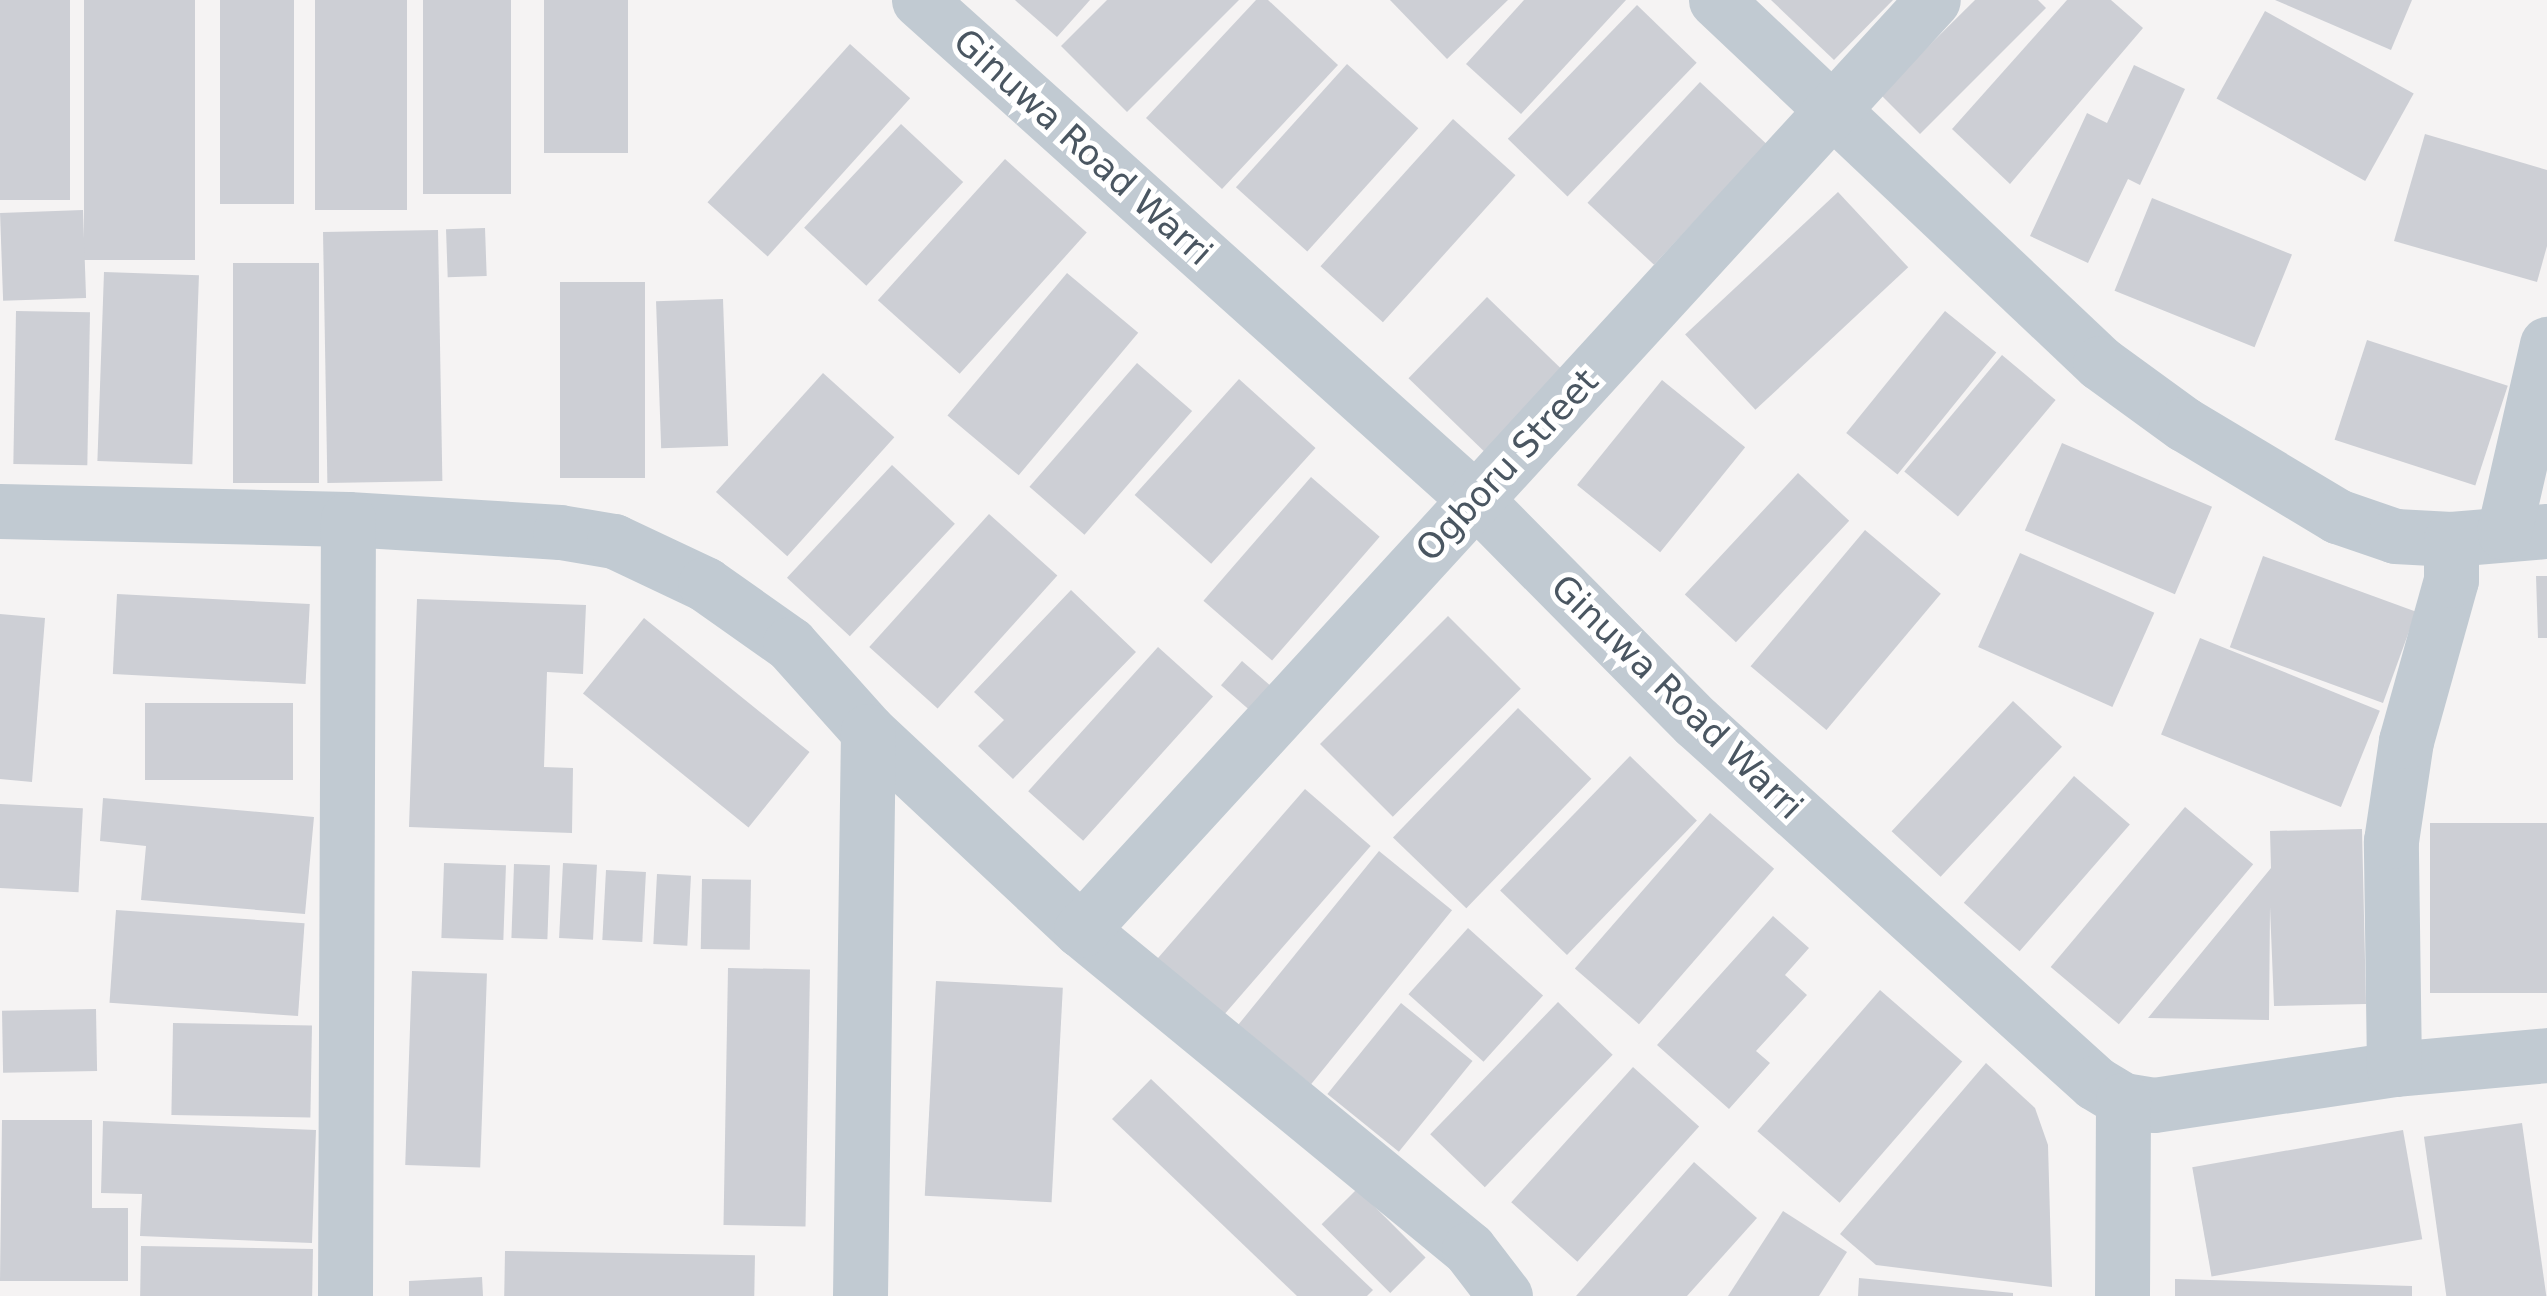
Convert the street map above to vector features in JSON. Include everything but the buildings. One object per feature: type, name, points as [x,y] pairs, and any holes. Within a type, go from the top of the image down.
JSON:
[{"type":"street","name":"Ginuwa Road Warri","points":[[919,0],[1475,499],[1696,722],[2094,1084],[2123,1100],[2154,1106],[2394,1068],[2547,1055]]},
{"type":"street","points":[[1716,0],[1836,108],[2100,363],[2184,424],[2337,516],[2394,536],[2501,534]]},
{"type":"street","name":"Ogboru Street","points":[[1081,930],[1933,0]]},
{"type":"street","points":[[2394,1068],[2391,841],[2406,741],[2451,580],[2501,534],[2547,344]]},
{"type":"street","points":[[0,512],[348,518],[560,532],[614,542],[705,584],[790,644],[868,731],[1081,930],[1469,1249],[1505,1296]]},
{"type":"street","points":[[346,1296],[348,518]]},
{"type":"street","points":[[860,1296],[868,731]]},
{"type":"street","points":[[2122,1296],[2123,1100]]}]
